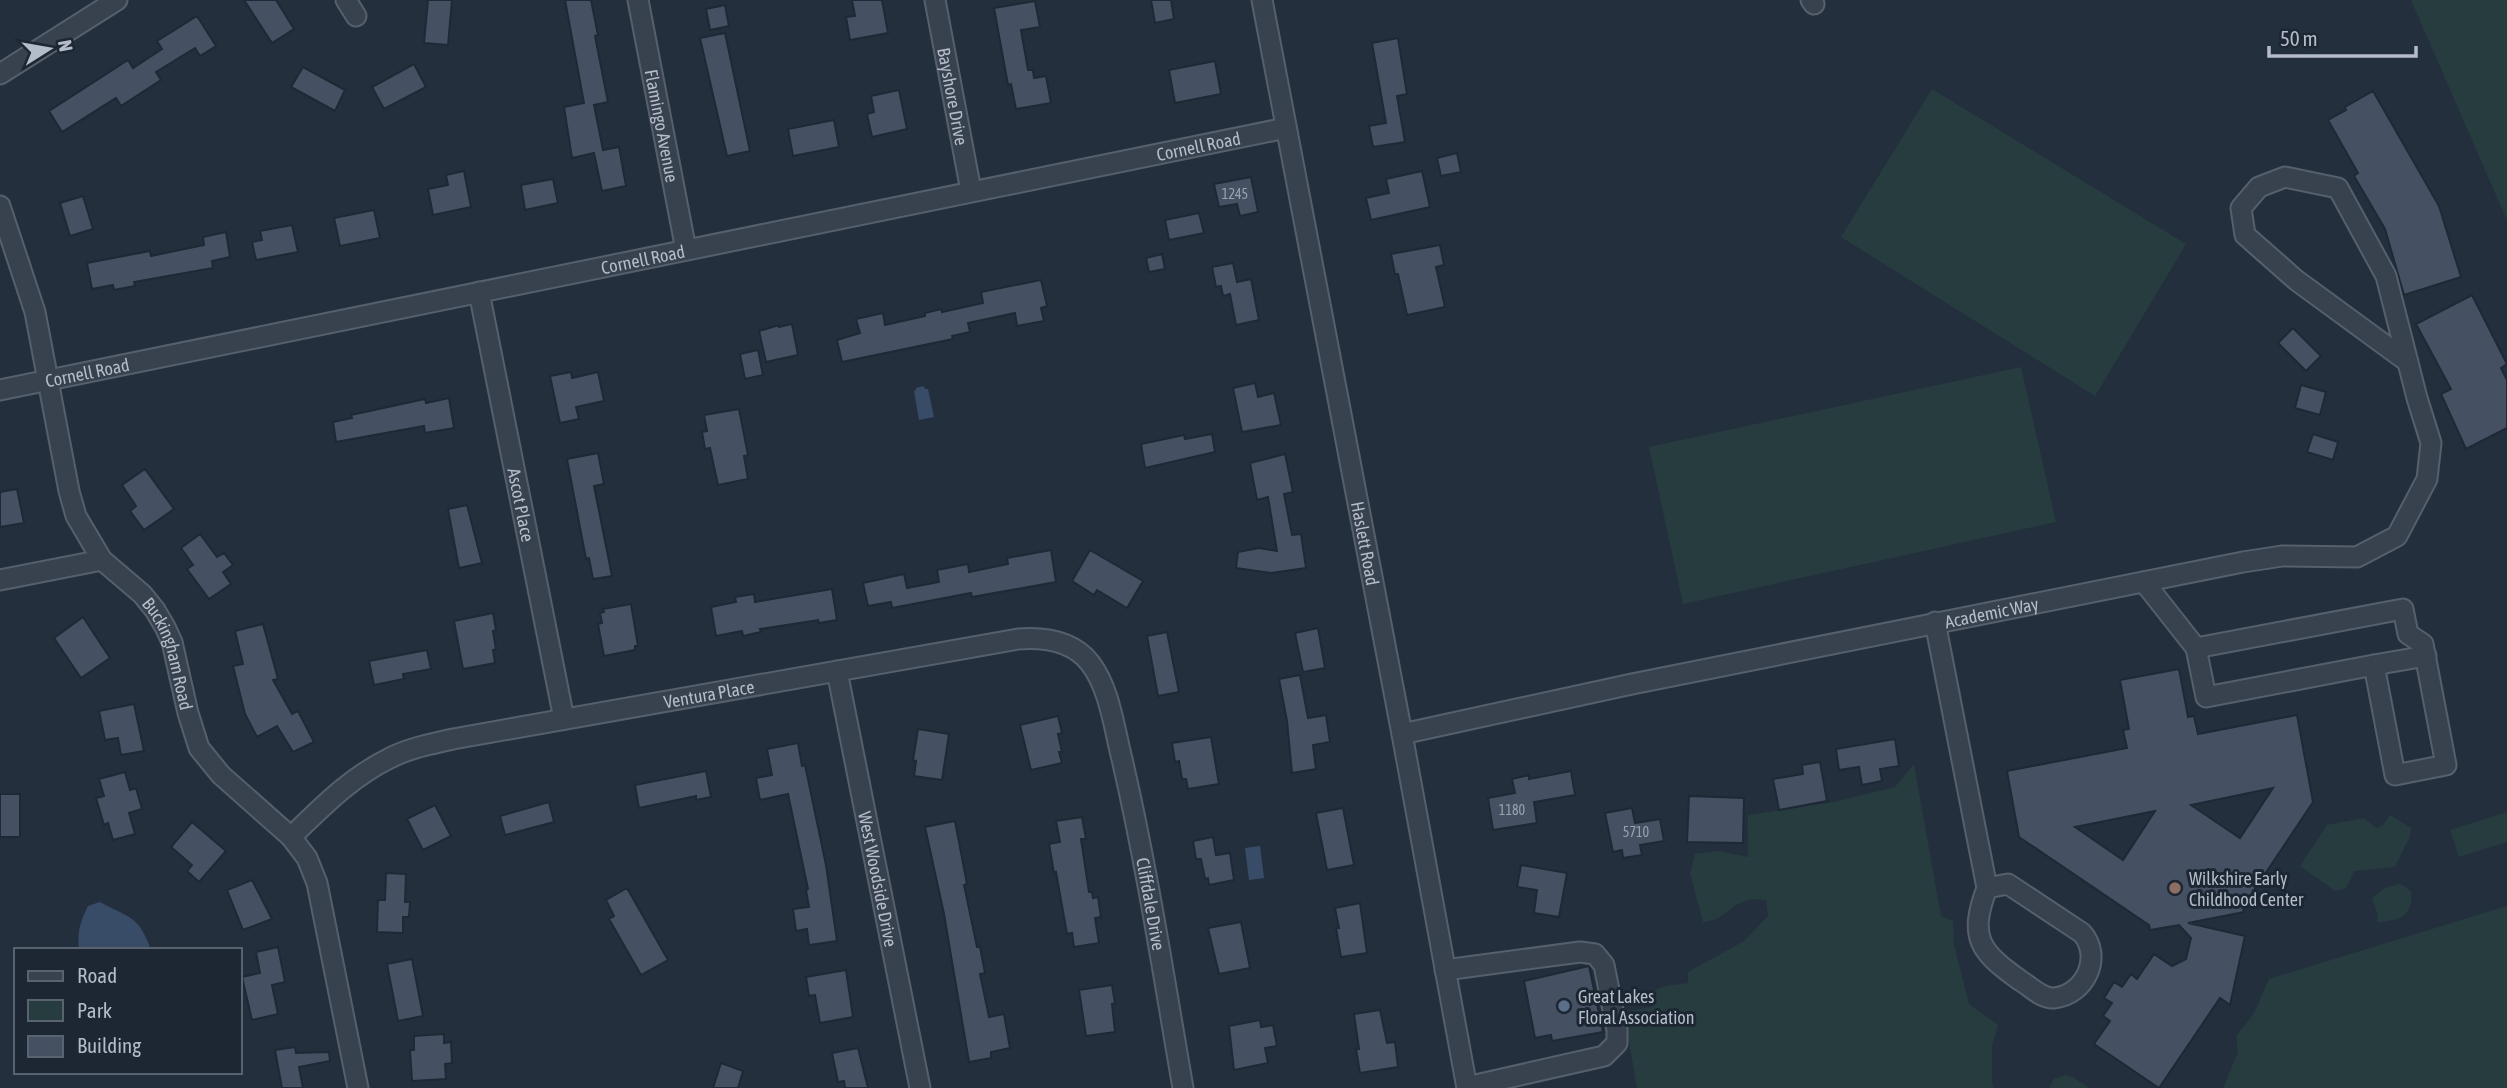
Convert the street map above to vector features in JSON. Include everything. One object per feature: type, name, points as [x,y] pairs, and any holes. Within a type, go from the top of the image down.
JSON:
[{"type":"street","points":[[0,74],[117,0]]},
{"type":"street","name":"Flamingo Avenue","points":[[638,0],[687,250]]},
{"type":"street","name":"Bayshore Drive","points":[[935,0],[971,191]]},
{"type":"street","name":"Haslett Road","points":[[1262,0],[1467,1088]]},
{"type":"street","name":"Cornell Road","points":[[0,390],[1286,128]]},
{"type":"street","name":"Academic Way","points":[[1402,734],[1935,622],[2282,556],[2357,557],[2396,536],[2427,479],[2431,443],[2386,276],[2338,188],[2284,177],[2259,187],[2241,208],[2245,234],[2297,280],[2408,362]]},
{"type":"street","name":"Buckingham Road","points":[[0,205],[35,312],[76,516],[102,560],[142,594],[165,627],[172,642],[192,731],[209,762],[291,837],[307,858],[317,883],[358,1088]]},
{"type":"street","name":"Ascot Place","points":[[479,292],[565,719]]},
{"type":"street","points":[[0,580],[102,560]]},
{"type":"street","points":[[2144,582],[2196,648],[2206,697],[2426,656]]},
{"type":"street","points":[[2196,648],[2403,609],[2408,634],[2424,644],[2446,765],[2395,775],[2374,665]]},
{"type":"street","points":[[1935,622],[1987,888],[1977,917],[1980,937],[1993,961],[2046,997],[2061,996],[2080,985],[2089,972],[2091,961],[2089,945],[2082,933],[2008,884],[1987,888]]},
{"type":"street","name":"Ventura Place","points":[[291,837],[341,789],[390,758],[408,750],[453,738],[1018,639],[1057,641],[1070,646],[1090,664],[1101,686],[1112,720]]},
{"type":"street","name":"West Woodside Drive","points":[[837,671],[920,1088]]},
{"type":"street","name":"Cliffdale Drive","points":[[1112,720],[1132,802],[1183,1088]]},
{"type":"street","points":[[1445,970],[1588,952],[1595,954],[1604,965],[1617,1030],[1617,1043],[1604,1056],[1467,1088]]},
{"type":"green space","points":[[2411,0],[2507,0],[2507,219],[2506,218]]},
{"type":"green space","points":[[1932,89],[2186,244],[2095,396],[1841,237]]},
{"type":"green space","points":[[2021,367],[2056,522],[1683,604],[1649,447]]},
{"type":"green space","points":[[1914,764],[1941,916],[1953,921],[1954,945],[1969,1004],[1998,1025],[1992,1046],[1994,1088],[1637,1088],[1624,1012],[1651,1007],[1649,993],[1665,986],[1688,983],[1688,972],[1744,941],[1768,916],[1766,900],[1751,900],[1737,904],[1718,918],[1703,922],[1690,873],[1695,854],[1719,851],[1748,857],[1748,815],[1834,802],[1895,787]]},
{"type":"green space","points":[[2507,812],[2507,842],[2459,857],[2450,830]]},
{"type":"green space","points":[[2390,815],[2411,828],[2410,836],[2395,867],[2354,871],[2346,888],[2335,891],[2300,866],[2327,825],[2363,818],[2377,828],[2383,825]]},
{"type":"green space","points":[[2399,884],[2411,892],[2410,907],[2403,916],[2377,922],[2378,916],[2372,898],[2385,888]]},
{"type":"green space","points":[[2507,906],[2507,1088],[2223,1088],[2238,1052],[2236,1036],[2253,1015],[2269,979]]},
{"type":"green space","points":[[2065,1075],[2089,1088],[2049,1088],[2054,1079]]},
{"type":"water","points":[[924,386],[928,389],[934,417],[919,420],[914,391]]},
{"type":"water","points":[[1260,846],[1264,878],[1249,880],[1245,848]]},
{"type":"water","points":[[100,902],[132,919],[142,930],[150,948],[79,948],[81,922],[88,906]]},
{"type":"building","points":[[244,0],[276,0],[294,29],[272,43]]},
{"type":"building","points":[[428,0],[452,0],[448,45],[424,43]]},
{"type":"building","points":[[565,0],[591,0],[608,102],[594,105],[603,150],[619,147],[626,186],[602,191],[594,153],[572,158],[564,107],[584,103]]},
{"type":"building","points":[[852,0],[882,0],[888,33],[850,40],[846,17],[855,16]]},
{"type":"building","points":[[1151,0],[1171,0],[1174,19],[1155,23]]},
{"type":"building","points":[[1035,1],[1040,27],[1021,30],[1028,70],[1033,70],[1034,78],[1046,76],[1051,103],[1016,109],[1011,84],[1008,85],[994,8]]},
{"type":"building","points":[[725,5],[729,26],[710,30],[706,9]]},
{"type":"building","points":[[197,16],[216,46],[200,56],[195,48],[156,72],[161,80],[121,106],[116,98],[62,132],[49,111],[128,60],[133,68],[162,49],[157,41]]},
{"type":"building","points":[[725,33],[750,151],[727,156],[700,38]]},
{"type":"building","points":[[1398,38],[1407,94],[1397,96],[1405,142],[1373,147],[1369,126],[1386,123],[1372,43]]},
{"type":"building","points":[[1215,61],[1221,94],[1175,103],[1169,70]]},
{"type":"building","points":[[414,64],[426,87],[384,109],[372,87]]},
{"type":"building","points":[[303,67],[345,90],[335,111],[291,87]]},
{"type":"building","points":[[899,90],[907,129],[872,137],[867,114],[874,112],[871,96]]},
{"type":"building","points":[[2373,91],[2439,206],[2461,277],[2404,295],[2385,229],[2354,176],[2358,173],[2328,120]]},
{"type":"building","points":[[834,120],[839,147],[793,156],[788,129]]},
{"type":"building","points":[[1457,153],[1461,172],[1441,176],[1437,158]]},
{"type":"building","points":[[464,171],[471,207],[433,215],[428,189],[448,185],[446,175]]},
{"type":"building","points":[[1422,171],[1430,207],[1371,220],[1366,198],[1389,193],[1386,179]]},
{"type":"building","points":[[1251,177],[1258,212],[1240,216],[1237,204],[1219,207],[1214,184]]},
{"type":"building","points":[[553,179],[558,203],[525,210],[521,185]]},
{"type":"building","points":[[83,196],[93,229],[70,236],[60,203]]},
{"type":"building","points":[[374,210],[380,238],[340,246],[334,218]]},
{"type":"building","points":[[1199,213],[1204,233],[1169,240],[1165,220]]},
{"type":"building","points":[[292,225],[298,252],[256,260],[252,242],[262,240],[260,231]]},
{"type":"building","points":[[226,232],[230,257],[212,261],[213,268],[134,282],[135,286],[114,290],[113,285],[92,289],[87,263],[150,251],[151,256],[204,245],[203,237]]},
{"type":"building","points":[[1440,245],[1444,265],[1436,267],[1445,307],[1407,315],[1391,254]]},
{"type":"building","points":[[1162,254],[1165,269],[1149,272],[1146,258]]},
{"type":"building","points":[[1233,263],[1237,282],[1251,279],[1259,320],[1236,325],[1230,294],[1223,296],[1221,286],[1216,287],[1212,267]]},
{"type":"building","points":[[1041,280],[1047,306],[1041,308],[1044,321],[1017,326],[1015,313],[968,323],[970,332],[952,336],[953,339],[842,362],[837,340],[860,333],[856,319],[883,313],[885,325],[925,316],[925,313],[941,309],[942,312],[983,303],[981,292]]},
{"type":"building","points":[[2472,295],[2507,364],[2501,368],[2507,380],[2507,428],[2466,449],[2441,394],[2451,389],[2416,324]]},
{"type":"building","points":[[792,324],[798,355],[766,362],[759,331]]},
{"type":"building","points":[[2293,328],[2321,356],[2306,371],[2278,343]]},
{"type":"building","points":[[758,350],[763,375],[745,379],[740,354]]},
{"type":"building","points":[[571,372],[572,378],[598,372],[604,401],[576,407],[579,419],[560,423],[550,376]]},
{"type":"building","points":[[1255,383],[1258,397],[1274,393],[1281,425],[1242,432],[1233,388]]},
{"type":"building","points":[[2301,385],[2326,392],[2320,415],[2295,408]]},
{"type":"building","points":[[449,398],[454,428],[425,433],[424,426],[336,442],[333,422],[352,418],[351,415],[425,399],[426,403]]},
{"type":"building","points":[[739,409],[748,455],[744,456],[748,479],[718,485],[710,448],[705,449],[702,432],[707,431],[704,415]]},
{"type":"building","points":[[1212,434],[1215,452],[1145,468],[1141,444],[1184,435],[1185,439]]},
{"type":"building","points":[[2313,434],[2338,442],[2333,460],[2307,452]]},
{"type":"building","points":[[598,453],[604,484],[594,486],[612,576],[593,579],[589,558],[586,559],[567,459]]},
{"type":"building","points":[[1285,454],[1293,492],[1284,494],[1292,535],[1301,534],[1306,568],[1271,573],[1236,568],[1238,552],[1259,548],[1277,551],[1268,497],[1257,500],[1250,463]]},
{"type":"building","points":[[145,469],[174,509],[144,530],[130,511],[136,506],[122,485]]},
{"type":"building","points":[[17,489],[24,523],[0,527],[0,492]]},
{"type":"building","points":[[467,505],[482,563],[459,568],[448,509]]},
{"type":"building","points":[[200,534],[217,557],[224,553],[233,565],[223,572],[231,584],[209,599],[187,569],[193,565],[181,548]]},
{"type":"building","points":[[1051,550],[1056,582],[972,597],[971,593],[892,608],[891,602],[868,606],[863,583],[904,574],[907,588],[939,582],[937,570],[968,564],[969,572],[1008,564],[1007,558]]},
{"type":"building","points":[[1090,550],[1143,581],[1127,608],[1097,590],[1094,595],[1072,581]]},
{"type":"building","points":[[832,589],[837,620],[819,623],[818,620],[760,629],[761,632],[743,636],[742,631],[716,636],[711,607],[736,602],[735,597],[754,594],[755,602]]},
{"type":"building","points":[[631,604],[638,646],[635,646],[635,650],[604,656],[598,624],[602,623],[600,613],[604,612],[603,609]]},
{"type":"building","points":[[493,613],[496,630],[493,631],[495,663],[463,669],[454,621]]},
{"type":"building","points":[[83,617],[110,658],[81,678],[54,638]]},
{"type":"building","points":[[263,624],[278,679],[273,680],[292,714],[298,711],[314,742],[293,752],[277,726],[257,737],[245,714],[233,666],[243,664],[235,631]]},
{"type":"building","points":[[1318,628],[1325,668],[1303,672],[1295,633]]},
{"type":"building","points":[[1167,632],[1179,692],[1158,696],[1147,636]]},
{"type":"building","points":[[427,650],[431,669],[403,674],[404,679],[374,685],[369,661]]},
{"type":"building","name":"Wilkshire Early Childhood Center","points":[[2179,669],[2188,717],[2194,716],[2198,734],[2297,715],[2313,802],[2243,907],[2244,912],[2188,923],[2245,936],[2230,1005],[2220,998],[2159,1088],[2094,1044],[2110,1021],[2103,1016],[2112,1003],[2104,998],[2114,982],[2122,987],[2131,974],[2137,979],[2154,954],[2172,966],[2186,959],[2191,938],[2179,925],[2150,930],[2149,925],[2019,837],[2007,771],[2127,748],[2123,730],[2129,729],[2120,680]],"holes":[[[2273,788],[2240,838],[2191,805]],[[2155,811],[2123,860],[2075,827]]]},
{"type":"building","points":[[1300,675],[1308,718],[1326,715],[1330,742],[1313,745],[1316,769],[1292,773],[1287,721],[1279,679]]},
{"type":"building","points":[[134,704],[144,751],[121,755],[118,738],[105,740],[99,711]]},
{"type":"building","points":[[1058,716],[1062,733],[1058,734],[1062,763],[1031,770],[1020,725]]},
{"type":"building","points":[[918,729],[949,734],[942,780],[914,776],[916,761],[913,760]]},
{"type":"building","points":[[1211,737],[1219,784],[1188,789],[1186,779],[1182,779],[1179,761],[1175,762],[1172,743]]},
{"type":"building","points":[[1895,739],[1899,766],[1880,769],[1882,781],[1862,785],[1859,767],[1839,770],[1836,749]]},
{"type":"building","points":[[798,743],[826,865],[837,941],[809,945],[807,929],[796,931],[793,909],[809,907],[808,889],[788,794],[760,800],[756,778],[772,775],[767,749]]},
{"type":"building","points":[[1820,762],[1827,801],[1779,810],[1773,779],[1803,774],[1802,765]]},
{"type":"building","points":[[706,771],[711,797],[696,800],[696,796],[639,808],[635,785]]},
{"type":"building","points":[[1571,771],[1575,795],[1534,802],[1537,823],[1493,830],[1488,798],[1515,793],[1512,779],[1529,775],[1529,779]]},
{"type":"building","points":[[125,772],[130,790],[136,788],[142,809],[129,813],[135,834],[113,840],[108,823],[104,825],[96,798],[104,796],[99,779]]},
{"type":"building","points":[[0,794],[20,794],[20,837],[0,837]]},
{"type":"building","points":[[1689,796],[1744,798],[1743,843],[1687,842]]},
{"type":"building","points":[[549,802],[554,822],[505,835],[500,816]]},
{"type":"building","points":[[435,805],[451,836],[423,850],[407,819]]},
{"type":"building","points":[[1343,808],[1354,865],[1327,870],[1316,813]]},
{"type":"building","points":[[1632,808],[1635,823],[1660,819],[1664,841],[1640,845],[1642,855],[1623,858],[1622,850],[1613,852],[1605,813]]},
{"type":"building","points":[[1082,817],[1086,839],[1081,839],[1089,892],[1092,892],[1093,898],[1098,897],[1101,917],[1095,918],[1099,943],[1074,947],[1072,933],[1067,934],[1049,844],[1060,842],[1056,821]]},
{"type":"building","points":[[955,821],[967,884],[964,885],[985,973],[980,974],[989,1017],[1004,1014],[1010,1048],[991,1052],[991,1058],[969,1062],[944,914],[925,827]]},
{"type":"building","points":[[192,822],[226,851],[199,882],[187,871],[192,865],[171,847]]},
{"type":"building","points":[[1213,837],[1216,855],[1230,853],[1234,880],[1209,885],[1201,859],[1196,859],[1193,841]]},
{"type":"building","points":[[1521,865],[1567,873],[1559,917],[1534,913],[1537,890],[1517,887]]},
{"type":"building","points":[[386,873],[406,874],[405,902],[410,902],[409,917],[403,917],[403,933],[377,932],[378,900],[385,900]]},
{"type":"building","points":[[252,880],[272,919],[243,930],[227,890]]},
{"type":"building","points":[[627,888],[668,960],[641,975],[609,919],[614,916],[606,900]]},
{"type":"building","points":[[1360,903],[1367,953],[1341,957],[1335,908]]},
{"type":"building","points":[[1241,922],[1250,968],[1219,974],[1208,928]]},
{"type":"building","points":[[278,947],[285,982],[272,985],[278,1014],[252,1020],[242,977],[260,973],[256,952]]},
{"type":"building","points":[[412,959],[423,1016],[398,1021],[387,964]]},
{"type":"building","name":"Great Lakes Floral Association","points":[[1589,966],[1603,1032],[1552,1041],[1551,1035],[1535,1038],[1524,981]]},
{"type":"building","points":[[846,970],[853,1017],[820,1023],[815,995],[809,996],[806,977]]},
{"type":"building","points":[[1112,985],[1115,1032],[1086,1036],[1079,990]]},
{"type":"building","points":[[1380,1010],[1387,1043],[1395,1042],[1398,1067],[1360,1073],[1354,1014]]},
{"type":"building","points":[[1260,1020],[1261,1027],[1273,1025],[1277,1046],[1265,1048],[1268,1063],[1234,1070],[1229,1026]]},
{"type":"building","points":[[444,1034],[444,1043],[451,1042],[452,1063],[445,1064],[446,1079],[412,1081],[410,1050],[414,1050],[414,1036]]},
{"type":"building","points":[[295,1047],[296,1053],[329,1052],[330,1061],[299,1067],[303,1088],[282,1088],[275,1050]]},
{"type":"building","points":[[858,1048],[868,1088],[845,1088],[844,1081],[838,1082],[832,1053]]},
{"type":"building","points":[[721,1063],[743,1071],[738,1088],[713,1088]]},
{"type":"place","name":"Wilkshire Early Childhood Center","points":[[2175,888]]},
{"type":"place","name":"Great Lakes Floral Association","points":[[1564,1006]]}]
